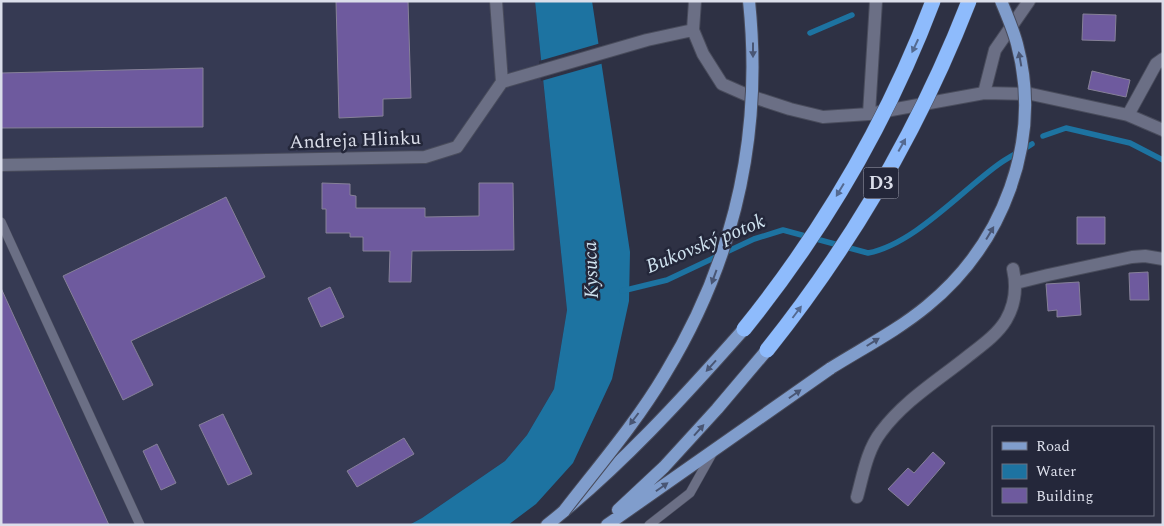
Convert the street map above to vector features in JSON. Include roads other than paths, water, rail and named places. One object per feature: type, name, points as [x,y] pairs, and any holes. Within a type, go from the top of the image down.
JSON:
[{"type":"highway","name":"D3","points":[[744,329],[777,288],[852,172],[887,107],[923,29],[933,1]]},
{"type":"highway","name":"D3","points":[[767,350],[815,287],[878,189],[942,66],[969,1]]},
{"type":"main road","points":[[547,525],[564,511],[665,375],[710,288],[725,247],[741,188],[749,138],[753,86],[753,35],[750,1]]},
{"type":"main road","points":[[607,525],[832,368],[909,320],[942,293],[975,256],[1004,207],[1018,163],[1023,125],[1024,94],[1017,44],[1001,1]]},
{"type":"main road","name":"D3","points":[[564,511],[637,445],[684,397],[744,329]]},
{"type":"main road","name":"D3","points":[[601,525],[664,467],[767,350]]},
{"type":"street","points":[[496,1],[502,82],[647,40],[693,30]]},
{"type":"street","points":[[695,1],[693,30],[703,54],[722,84],[773,104],[823,117],[869,114],[984,93],[1031,94],[1128,115],[1163,130]]},
{"type":"street","points":[[869,114],[876,1]]},
{"type":"street","points":[[984,93],[995,50],[1029,1]]},
{"type":"street","points":[[1128,115],[1156,64],[1163,59]]},
{"type":"street","name":"Andreja Hlinku","points":[[1,165],[425,157],[457,147],[502,82]]},
{"type":"street","points":[[1016,283],[1132,257],[1145,256],[1163,260]]},
{"type":"street","points":[[857,497],[867,461],[880,434],[915,397],[998,331],[1010,311],[1015,297],[1014,268]]},
{"type":"lane","points":[[1,222],[140,525]]},
{"type":"lane","points":[[649,525],[690,493],[713,452]]},
{"type":"water","name":"Kysuca","points":[[535,1],[592,1],[630,252],[629,301],[612,379],[573,463],[536,504],[508,525],[409,525],[505,461],[527,435],[554,389],[567,310]]},
{"type":"waterway","points":[[810,33],[852,15]]},
{"type":"waterway","name":"Bukovský potok","points":[[1043,136],[1066,128],[1130,143],[1163,160]]},
{"type":"waterway","name":"Bukovský potok","points":[[622,291],[667,280],[754,239],[783,230],[868,253],[885,248],[936,216],[984,175],[1032,144]]}]
